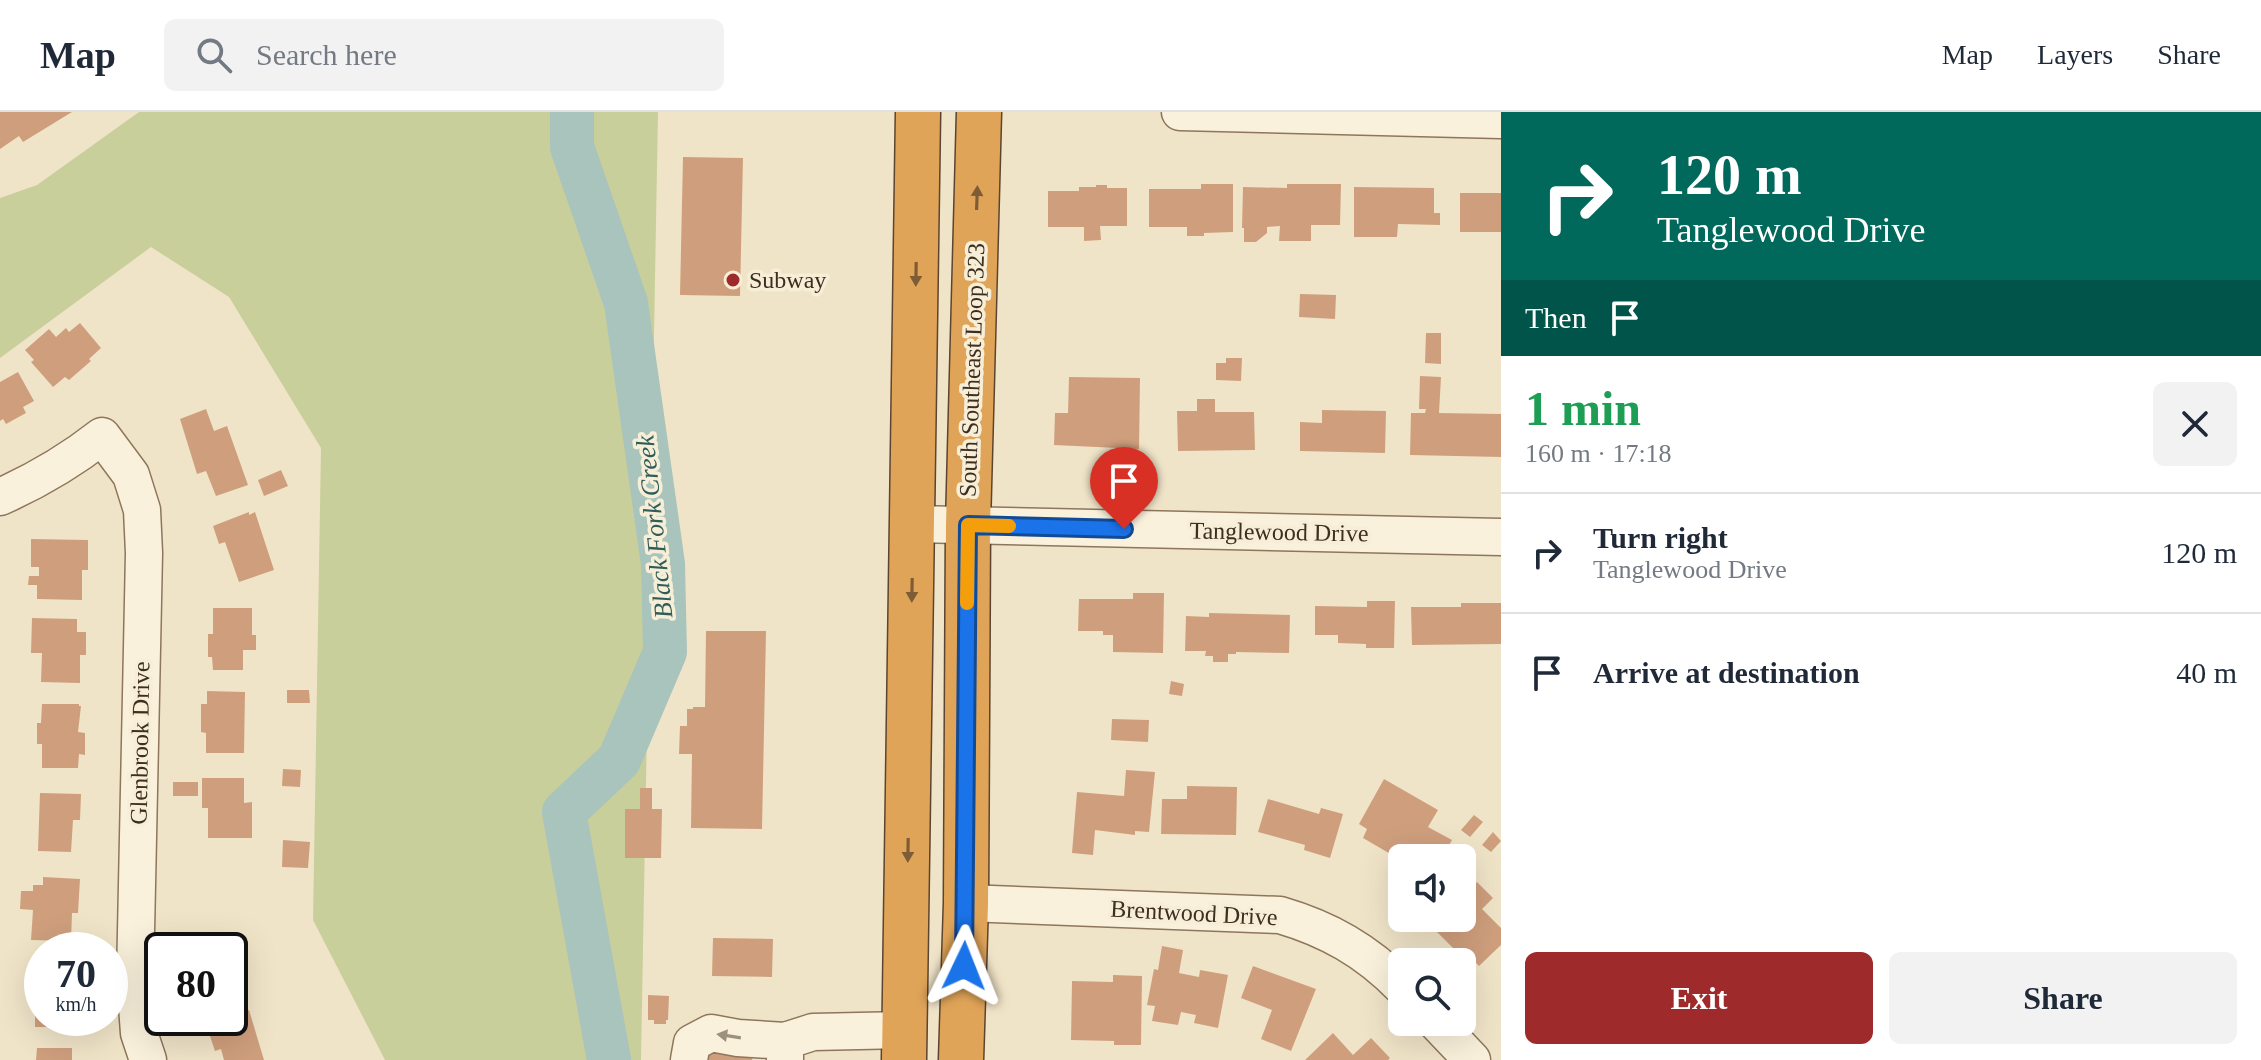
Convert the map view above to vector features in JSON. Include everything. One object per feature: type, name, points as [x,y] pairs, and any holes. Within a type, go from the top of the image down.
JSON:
[{"type":"highway","points":[[905,1045],[918,112]]},
{"type":"highway","name":"South Southeast Loop 323","points":[[961,1060],[966,903],[968,525],[979,112]]},
{"type":"street","points":[[1180,112],[1501,120]]},
{"type":"street","name":"Glenbrook Drive","points":[[0,497],[69,462],[102,436],[131,475],[142,510],[144,553],[135,979],[139,1033],[148,1060]]},
{"type":"street","name":"Tanglewood Drive","points":[[913,524],[1501,537]]},
{"type":"street","name":"Brentwood Drive","points":[[966,903],[1280,915],[1314,925],[1351,945],[1388,973]]},
{"type":"street","points":[[689,1060],[692,1043],[711,1033],[785,1051],[813,1032],[905,1045]]},
{"type":"street","points":[[1449,1036],[1472,1060]]},
{"type":"green space","points":[[139,112],[658,112],[641,1060],[385,1060],[313,920],[321,448],[229,297],[151,247],[0,358],[0,198],[37,185]]},
{"type":"building","points":[[0,112],[72,112],[23,142],[19,136],[0,149]]},
{"type":"building","points":[[683,157],[743,158],[740,296],[680,295]]},
{"type":"building","points":[[1201,184],[1233,184],[1233,232],[1187,236],[1187,227],[1149,227],[1149,189],[1201,189]]},
{"type":"building","points":[[1287,184],[1341,184],[1340,225],[1311,225],[1311,241],[1279,241],[1280,226],[1267,227],[1267,233],[1256,242],[1244,242],[1243,187],[1287,188]]},
{"type":"building","points":[[1079,187],[1127,188],[1127,226],[1100,226],[1101,240],[1084,241],[1084,227],[1048,227],[1048,191],[1079,191]]},
{"type":"building","points":[[1354,187],[1434,188],[1434,213],[1440,213],[1440,225],[1398,224],[1397,237],[1354,237]]},
{"type":"building","points":[[1460,193],[1501,193],[1501,232],[1460,232]]},
{"type":"building","points":[[1300,294],[1336,295],[1335,319],[1299,317]]},
{"type":"building","points":[[80,323],[101,348],[69,380],[65,377],[53,387],[31,362],[34,360],[25,350],[49,329],[56,337],[66,328],[69,332]]},
{"type":"building","points":[[1426,333],[1441,333],[1441,364],[1425,363]]},
{"type":"building","points":[[1226,358],[1242,358],[1241,381],[1216,380],[1216,363],[1226,363]]},
{"type":"building","points":[[18,372],[34,401],[23,407],[26,413],[6,424],[3,419],[0,421],[0,382]]},
{"type":"building","points":[[1420,376],[1441,377],[1439,413],[1501,414],[1501,457],[1410,455],[1411,413],[1425,413],[1426,409],[1419,409]]},
{"type":"building","points":[[1069,377],[1140,378],[1139,449],[1054,445],[1055,413],[1068,413]]},
{"type":"building","points":[[1197,399],[1215,399],[1215,412],[1254,412],[1255,450],[1178,451],[1177,411],[1197,411]]},
{"type":"building","points":[[206,409],[214,431],[227,426],[248,485],[216,496],[206,471],[197,474],[180,419]]},
{"type":"building","points":[[1322,410],[1386,411],[1385,453],[1300,451],[1300,422],[1322,423]]},
{"type":"building","points":[[281,470],[288,486],[264,496],[258,480]]},
{"type":"building","points":[[249,512],[249,515],[255,512],[274,570],[239,582],[225,542],[219,544],[213,526]]},
{"type":"building","points":[[31,539],[88,540],[88,570],[82,570],[82,600],[37,599],[37,585],[28,585],[29,576],[39,576],[39,567],[31,567]]},
{"type":"building","points":[[1133,593],[1164,593],[1163,653],[1113,652],[1113,635],[1103,635],[1103,631],[1078,631],[1079,599],[1133,599]]},
{"type":"building","points":[[1367,601],[1395,601],[1394,648],[1366,648],[1366,644],[1338,643],[1338,635],[1315,635],[1315,606],[1367,607]]},
{"type":"building","points":[[1461,603],[1501,603],[1501,644],[1412,645],[1411,607],[1461,607]]},
{"type":"building","points":[[213,608],[252,608],[252,635],[256,635],[256,650],[243,650],[243,670],[213,670],[212,657],[208,657],[208,634],[213,634]]},
{"type":"building","points":[[1209,613],[1290,615],[1289,653],[1236,652],[1228,654],[1228,662],[1213,662],[1213,656],[1205,656],[1206,651],[1185,651],[1186,616],[1209,617]]},
{"type":"building","points":[[32,618],[77,619],[77,632],[86,632],[86,655],[80,655],[80,683],[41,682],[42,653],[31,653]]},
{"type":"building","points":[[706,631],[766,631],[762,829],[691,828],[692,754],[679,754],[680,726],[687,726],[687,709],[705,707]]},
{"type":"building","points":[[1171,681],[1184,684],[1182,696],[1169,694]]},
{"type":"building","points":[[287,690],[309,690],[310,703],[287,703]]},
{"type":"building","points":[[207,691],[245,692],[244,753],[206,753],[206,733],[201,732],[201,704],[207,704]]},
{"type":"building","points":[[42,704],[81,706],[78,732],[85,733],[85,755],[79,754],[78,768],[42,768],[42,744],[37,744],[37,723],[41,723]]},
{"type":"building","points":[[1112,719],[1149,720],[1148,742],[1111,740]]},
{"type":"building","points":[[283,769],[301,770],[300,787],[282,786]]},
{"type":"building","points":[[1126,770],[1155,772],[1149,832],[1135,831],[1135,835],[1095,830],[1093,855],[1072,853],[1077,792],[1124,796]]},
{"type":"building","points":[[202,778],[244,778],[244,803],[252,802],[252,838],[208,838],[208,808],[202,808]]},
{"type":"building","points":[[1384,779],[1438,810],[1428,827],[1452,840],[1450,844],[1388,844],[1388,853],[1363,838],[1367,829],[1359,824]]},
{"type":"building","points":[[173,782],[198,782],[198,796],[173,796]]},
{"type":"building","points":[[1187,786],[1237,787],[1236,835],[1161,834],[1162,799],[1187,799]]},
{"type":"building","points":[[640,788],[652,788],[652,809],[662,809],[661,858],[625,858],[625,809],[640,809]]},
{"type":"building","points":[[40,793],[81,794],[80,820],[73,820],[71,852],[38,851]]},
{"type":"building","points":[[1268,799],[1319,814],[1321,808],[1343,814],[1330,858],[1304,850],[1305,845],[1258,832]]},
{"type":"building","points":[[1474,815],[1483,822],[1470,837],[1461,830]]},
{"type":"building","points":[[1493,832],[1501,841],[1491,852],[1482,845]]},
{"type":"building","points":[[283,840],[310,842],[308,868],[282,867]]},
{"type":"building","points":[[43,877],[80,879],[78,913],[72,913],[71,932],[32,932],[33,910],[20,909],[21,891],[33,891],[33,885],[43,885]]},
{"type":"building","points":[[1476,883],[1493,898],[1482,909],[1501,928],[1501,945],[1479,966],[1476,963],[1476,948],[1453,948],[1437,932],[1476,932]]},
{"type":"building","points":[[713,938],[773,939],[772,977],[712,976]]},
{"type":"building","points":[[1162,946],[1183,950],[1179,973],[1199,977],[1200,970],[1228,975],[1218,1028],[1194,1023],[1196,1015],[1181,1012],[1178,1025],[1152,1021],[1155,1006],[1147,1005]]},
{"type":"building","points":[[1253,966],[1316,989],[1291,1051],[1261,1039],[1272,1010],[1241,998]]},
{"type":"building","points":[[1113,975],[1142,976],[1141,1045],[1071,1040],[1072,981],[1113,982]]},
{"type":"building","points":[[648,995],[669,996],[666,1024],[654,1024],[654,1020],[648,1020]]},
{"type":"building","points":[[248,1010],[264,1060],[224,1060],[221,1049],[215,1051],[210,1036],[248,1036]]},
{"type":"building","points":[[1333,1033],[1353,1055],[1371,1038],[1390,1058],[1305,1060]]},
{"type":"building","points":[[37,1048],[72,1048],[72,1060],[36,1060]]},
{"type":"building","points":[[696,1053],[753,1054],[752,1060],[696,1060]]},
{"type":"waterway","name":"Black Fork Creek","points":[[572,112],[572,147],[626,303],[663,564],[665,652],[619,760],[564,812],[609,1060]]},
{"type":"slow traffic","points":[[967,603],[968,525],[1009,526]]},
{"type":"place","name":"Subway","points":[[733,280]]},
{"type":"route","points":[[964,966],[968,525],[1124,529]]}]
